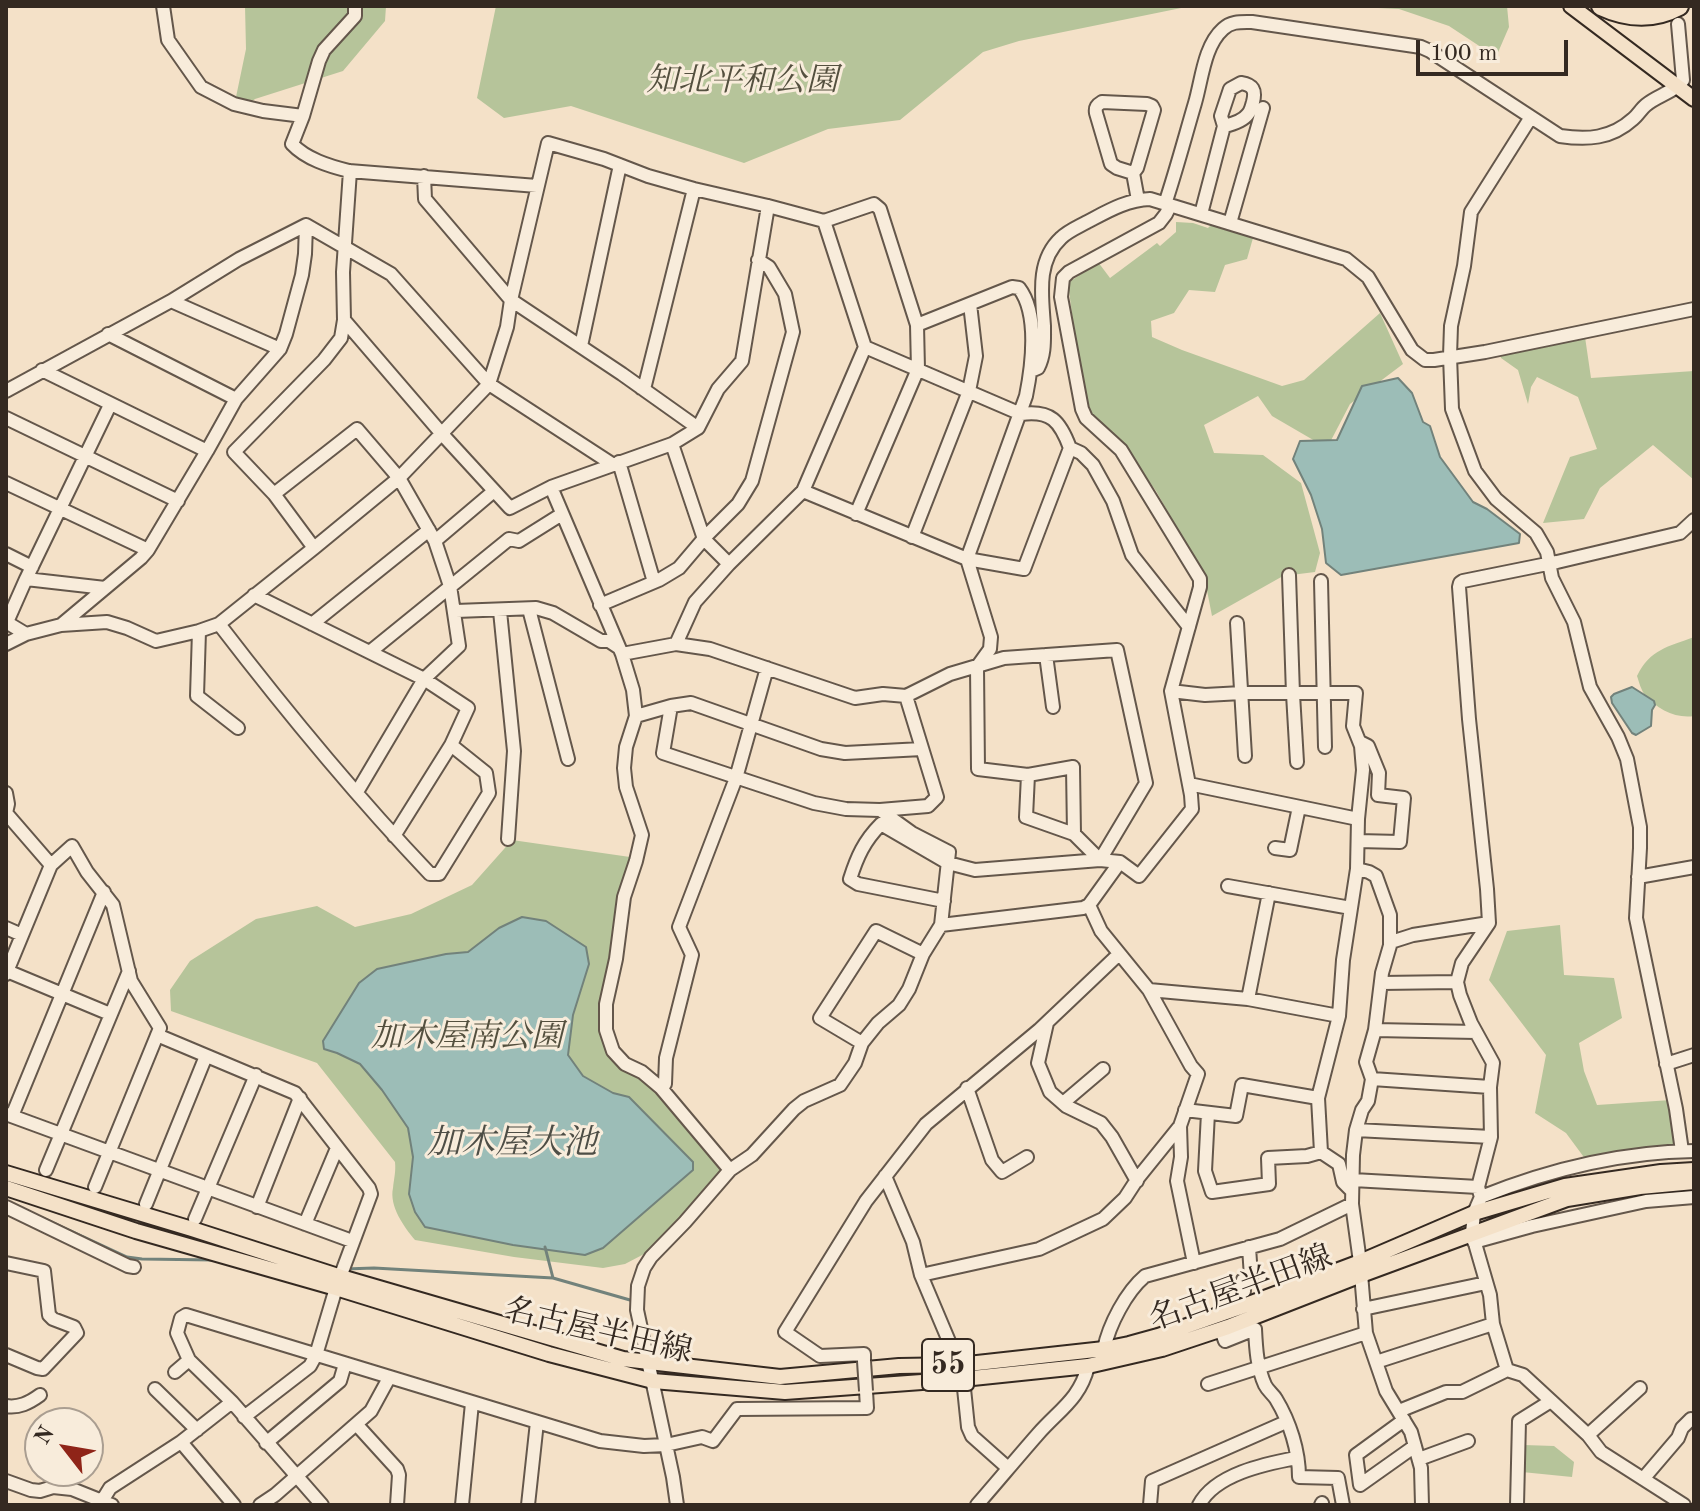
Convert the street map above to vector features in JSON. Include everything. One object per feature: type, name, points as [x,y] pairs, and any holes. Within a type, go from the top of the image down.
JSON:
[{"type":"highway","points":[[1601,6],[1616,13],[1649,16],[1669,12],[1679,15]]},
{"type":"main road","points":[[1571,6],[1694,99]]},
{"type":"main road","name":"名古屋半田線","points":[[6,1188],[136,1231],[623,1359],[780,1377],[899,1366],[961,1372],[1088,1366],[1162,1349],[1221,1330],[1360,1269],[1474,1213],[1565,1186],[1694,1170]]},
{"type":"main road","name":"名古屋半田線","points":[[6,1173],[192,1229],[338,1283],[549,1354],[653,1381],[785,1392],[961,1372],[1104,1349],[1158,1336],[1360,1269],[1473,1238],[1567,1199],[1694,1182]]},
{"type":"street","points":[[163,6],[168,40],[201,87],[234,104],[303,116]]},
{"type":"street","points":[[355,6],[355,16],[324,50],[319,61],[292,144],[298,150],[329,166],[350,171],[537,186]]},
{"type":"street","points":[[944,901],[858,884],[850,879],[857,856],[868,837],[881,824],[948,863],[975,870],[1100,860],[1120,862],[1139,876],[1192,809],[1171,691],[1200,579],[1121,450],[1086,418],[1061,297],[1063,278],[1069,272],[1159,223],[1166,214],[1206,58],[1217,35],[1226,26],[1239,21],[1421,47],[1560,136],[1583,139],[1623,127],[1647,104],[1678,87],[1683,80],[1679,15]]},
{"type":"street","points":[[1133,173],[1111,164],[1096,113],[1099,104],[1147,104],[1154,110],[1133,173],[1138,200]]},
{"type":"street","points":[[1230,223],[1263,108]]},
{"type":"street","points":[[1208,1113],[1205,1171],[1212,1192],[1269,1184],[1268,1158],[1321,1152],[1339,1164],[1343,1182],[1352,1185],[1480,1192],[1593,1163],[1688,1151],[1666,1064],[1636,918],[1640,827],[1627,759],[1590,687],[1574,622],[1552,578],[1547,552],[1536,533],[1496,499],[1475,471],[1452,409],[1451,326],[1464,266],[1471,212],[1531,117]]},
{"type":"street","points":[[1201,214],[1224,126]]},
{"type":"street","points":[[6,644],[26,634],[61,625],[107,622],[156,641],[219,624],[399,478],[489,384],[507,327],[548,143],[694,189],[824,221],[874,204],[880,209],[917,325],[918,369],[856,514]]},
{"type":"street","points":[[581,346],[620,165]]},
{"type":"street","points":[[314,548],[274,494],[234,452],[324,360],[341,338],[350,171]]},
{"type":"street","points":[[424,176],[425,199],[511,300],[698,428]]},
{"type":"street","points":[[641,388],[645,385],[694,189]]},
{"type":"street","points":[[1031,371],[1038,368],[1043,356],[1042,286],[1044,263],[1049,253],[1069,232],[1120,205],[1138,200],[1150,199],[1346,259],[1368,277],[1412,350],[1425,360],[1485,352],[1694,309]]},
{"type":"street","points":[[344,320],[510,508],[551,487],[672,444],[698,428],[718,389],[742,361],[768,206]]},
{"type":"street","points":[[676,644],[695,602],[803,491],[865,347],[824,221]]},
{"type":"street","points":[[306,225],[391,274],[489,384],[616,463],[654,582]]},
{"type":"street","points":[[6,391],[171,301],[239,259],[306,225]]},
{"type":"street","points":[[61,625],[148,550],[236,399],[280,349],[302,275],[306,225]]},
{"type":"street","points":[[600,605],[679,568],[738,504],[752,481],[793,332],[785,294],[769,267],[758,260]]},
{"type":"street","points":[[917,325],[1012,287],[1019,288],[1025,296],[1032,336],[1031,371],[1021,414],[967,559],[991,637],[990,649],[977,667],[978,769],[1028,775],[1073,767],[1074,834]]},
{"type":"street","points":[[171,301],[280,349]]},
{"type":"street","points":[[912,537],[969,391],[976,356],[970,304]]},
{"type":"street","points":[[108,334],[236,399]]},
{"type":"street","points":[[803,491],[967,559],[1024,569],[1070,448],[1061,425],[1038,411],[1021,414],[865,347]]},
{"type":"street","points":[[42,370],[207,451]]},
{"type":"street","points":[[26,634],[6,622],[110,405]]},
{"type":"street","points":[[6,418],[178,501]]},
{"type":"street","points":[[274,494],[357,429],[399,478],[432,536],[450,586],[459,646],[424,679],[357,792]]},
{"type":"street","points":[[672,444],[704,539],[729,564]]},
{"type":"street","points":[[1070,448],[1081,453],[1093,465],[1113,501],[1132,555],[1189,627]]},
{"type":"street","points":[[6,483],[148,550]]},
{"type":"street","points":[[551,487],[620,651],[633,690],[636,716],[626,747],[624,768],[626,787],[642,835],[624,897],[606,1004],[606,1030],[613,1051],[625,1064],[642,1072],[661,1088],[730,1170]]},
{"type":"street","points":[[312,624],[494,491]]},
{"type":"street","points":[[371,651],[509,539],[519,541],[562,514]]},
{"type":"street","points":[[1507,1370],[1473,1238],[1474,1213],[1491,1137],[1493,1063],[1476,1032],[1457,982],[1462,963],[1489,923],[1469,719],[1460,583],[1680,533],[1694,520]]},
{"type":"street","points":[[6,554],[29,573],[105,588]]},
{"type":"street","points":[[1289,575],[1297,762]]},
{"type":"street","points":[[1321,581],[1325,747]]},
{"type":"street","points":[[254,595],[371,651],[424,679],[468,708],[451,745],[394,836]]},
{"type":"street","points":[[456,611],[536,608],[553,613],[601,641],[609,641],[620,651],[676,644],[710,649],[855,698],[883,694],[906,696],[950,674],[1004,658],[1117,650],[1146,783],[1100,860]]},
{"type":"street","points":[[529,609],[568,759]]},
{"type":"street","points":[[500,611],[514,751],[508,839]]},
{"type":"street","points":[[1237,623],[1245,756]]},
{"type":"street","points":[[219,624],[266,685],[430,874],[439,874],[489,793],[486,773],[451,745]]},
{"type":"street","points":[[199,631],[197,696],[238,728]]},
{"type":"street","points":[[1046,655],[1053,707]]},
{"type":"street","points":[[661,1088],[665,1084],[666,1058],[692,955],[679,927],[736,778],[767,668]]},
{"type":"street","points":[[1171,691],[1205,695],[1356,693],[1353,726],[1359,741],[1363,770],[1357,869],[1343,960],[1339,1016],[1318,1098],[1321,1152]]},
{"type":"street","points":[[671,706],[663,753],[814,803],[846,809],[880,810],[928,806],[937,797],[906,696]]},
{"type":"street","points":[[636,716],[691,703],[821,749],[845,753],[922,749]]},
{"type":"street","points":[[1358,841],[1400,842],[1404,798],[1378,795],[1379,773],[1368,746],[1359,741]]},
{"type":"street","points":[[1028,775],[1026,817],[1074,834],[1100,860]]},
{"type":"street","points":[[1189,784],[1358,819]]},
{"type":"street","points":[[6,793],[6,813],[51,865]]},
{"type":"street","points":[[1275,848],[1290,850],[1299,807]]},
{"type":"street","points":[[677,1505],[636,1302],[640,1278],[651,1257],[730,1170],[752,1155],[804,1101],[840,1085],[855,1063],[862,1043],[878,1023],[899,1005],[909,989],[923,954],[941,925],[949,852],[912,833],[880,810]]},
{"type":"street","points":[[6,835],[13,819]]},
{"type":"street","points":[[83,838],[51,865],[7,972],[110,1014]]},
{"type":"street","points":[[72,846],[87,872],[113,905],[131,981],[160,1028],[95,1187]]},
{"type":"street","points":[[941,925],[1083,908],[1089,905],[1120,862]]},
{"type":"street","points":[[1638,877],[1694,867]]},
{"type":"street","points":[[1357,869],[1376,876],[1390,915],[1390,944],[1375,1030],[1366,1062],[1372,1079],[1368,1101],[1356,1130],[1352,1204],[1366,1333],[1386,1391],[1411,1432],[1421,1468],[1422,1505]]},
{"type":"street","points":[[1228,886],[1351,908]]},
{"type":"street","points":[[104,892],[9,1115],[352,1241]]},
{"type":"street","points":[[1248,999],[1269,893]]},
{"type":"street","points":[[1089,905],[1101,931],[1149,990],[1198,1074],[1180,1126],[1181,1157],[1177,1181],[1194,1263]]},
{"type":"street","points":[[1390,944],[1413,935],[1489,923]]},
{"type":"street","points":[[6,928],[22,935]]},
{"type":"street","points":[[862,1043],[820,1018],[876,931],[923,954]]},
{"type":"street","points":[[322,1505],[232,1402],[189,1360],[177,1333],[181,1318],[186,1315],[618,1445],[666,1445],[702,1437],[713,1441],[737,1409],[867,1408],[864,1354],[820,1356],[785,1332],[866,1201],[926,1124],[1048,1022],[1119,954]]},
{"type":"street","points":[[46,1170],[129,971]]},
{"type":"street","points":[[1381,983],[1457,982]]},
{"type":"street","points":[[1149,990],[1248,999],[1339,1016]]},
{"type":"street","points":[[1048,1022],[1038,1063],[1050,1092],[1063,1103],[1101,1123],[1137,1181]]},
{"type":"street","points":[[1375,1030],[1476,1032]]},
{"type":"street","points":[[157,1035],[289,1088],[300,1098],[371,1194],[310,1366],[244,1417]]},
{"type":"street","points":[[1666,1064],[1694,1055]]},
{"type":"street","points":[[146,1204],[206,1056]]},
{"type":"street","points":[[1063,1103],[1103,1069]]},
{"type":"street","points":[[195,1219],[256,1075]]},
{"type":"street","points":[[1372,1079],[1490,1087]]},
{"type":"street","points":[[1185,1110],[1236,1116],[1242,1085],[1318,1098]]},
{"type":"street","points":[[967,1088],[992,1160],[1002,1172],[1027,1157]]},
{"type":"street","points":[[257,1207],[300,1098]]},
{"type":"street","points":[[921,1275],[1039,1249],[1103,1219],[1125,1198],[1180,1126]]},
{"type":"street","points":[[1356,1130],[1491,1137]]},
{"type":"street","points":[[305,1224],[337,1148]]},
{"type":"street","points":[[885,1176],[961,1372],[968,1427],[972,1436],[1008,1468]]},
{"type":"street","points":[[1473,1238],[1646,1201],[1694,1197]]},
{"type":"street","points":[[1104,1349],[1133,1286],[1145,1276],[1280,1239],[1352,1204]]},
{"type":"street","points":[[6,1207],[134,1267]]},
{"type":"street","points":[[1238,1308],[1234,1294],[1244,1291],[1243,1280],[1251,1277],[1249,1247]]},
{"type":"street","points":[[6,1263],[44,1271],[49,1315],[77,1329],[77,1333],[43,1369],[6,1355]]},
{"type":"street","points":[[1363,1309],[1486,1283]]},
{"type":"street","points":[[1376,1362],[1493,1324]]},
{"type":"street","points":[[1221,1330],[1225,1341],[1255,1329],[1258,1368],[1291,1432],[1299,1463],[1299,1477],[1338,1478],[1343,1505]]},
{"type":"street","points":[[1208,1384],[1366,1333]]},
{"type":"street","points":[[175,1372],[189,1360]]},
{"type":"street","points":[[266,1443],[340,1381],[345,1364]]},
{"type":"street","points":[[977,1505],[1045,1425],[1069,1404],[1085,1381],[1088,1366]]},
{"type":"street","points":[[1468,1441],[1417,1452],[1360,1485],[1356,1455],[1402,1416],[1446,1392],[1462,1392],[1507,1370],[1523,1375],[1588,1435],[1601,1452],[1684,1505]]},
{"type":"street","points":[[260,1505],[357,1425],[380,1398],[389,1378]]},
{"type":"street","points":[[1588,1435],[1640,1388]]},
{"type":"street","points":[[155,1389],[197,1430]]},
{"type":"street","points":[[6,1406],[24,1404],[40,1395]]},
{"type":"street","points":[[1517,1505],[1519,1421],[1551,1401]]},
{"type":"street","points":[[6,1481],[31,1490],[53,1487],[72,1489],[107,1503],[110,1488],[181,1442],[232,1402]]},
{"type":"street","points":[[462,1505],[472,1403]]},
{"type":"street","points":[[1643,1479],[1691,1419]]},
{"type":"street","points":[[528,1505],[537,1422]]},
{"type":"street","points":[[1150,1505],[1152,1481],[1286,1422]]},
{"type":"street","points":[[357,1425],[397,1469],[397,1505]]},
{"type":"street","points":[[181,1442],[234,1505]]},
{"type":"street","points":[[1199,1505],[1209,1490],[1225,1481],[1258,1466],[1296,1458]]},
{"type":"green space","points":[[245,6],[386,6],[385,21],[343,71],[255,99],[247,105],[236,97],[246,49]]},
{"type":"green space","name":"知北平和公園","points":[[496,6],[1191,6],[1019,41],[983,52],[900,120],[828,129],[744,163],[571,106],[504,118],[477,98]]},
{"type":"green space","points":[[1336,6],[1507,6],[1509,27],[1496,57],[1449,26],[1399,9]]},
{"type":"green space","points":[[1176,222],[1208,228],[1212,224],[1253,238],[1247,259],[1225,265],[1215,292],[1189,290],[1174,313],[1151,321],[1152,337],[1282,386],[1304,380],[1380,313],[1403,364],[1350,404],[1327,448],[1272,416],[1258,396],[1204,425],[1214,453],[1263,455],[1301,483],[1320,553],[1315,572],[1283,576],[1212,616],[1204,575],[1156,491],[1124,447],[1089,411],[1068,283],[1098,262],[1110,278],[1157,243],[1160,246],[1176,232]]},
{"type":"green space","points":[[1585,337],[1591,378],[1694,371],[1694,480],[1653,445],[1600,488],[1584,519],[1543,523],[1570,457],[1597,449],[1578,397],[1537,377],[1531,387],[1528,404],[1518,370],[1501,358],[1499,350]]},
{"type":"green space","points":[[1694,637],[1694,716],[1680,716],[1661,709],[1650,700],[1642,691],[1637,676],[1654,654]]},
{"type":"green space","name":"加木屋南公園","points":[[512,840],[630,857],[619,898],[601,1001],[617,1063],[657,1090],[718,1162],[720,1174],[646,1253],[625,1264],[603,1268],[415,1240],[402,1223],[393,1202],[395,1162],[317,1063],[171,1011],[170,990],[190,961],[256,919],[317,906],[355,927],[411,914],[472,885]]},
{"type":"green space","points":[[1560,925],[1564,975],[1614,978],[1622,1018],[1579,1043],[1584,1071],[1597,1105],[1671,1100],[1679,1143],[1660,1152],[1586,1160],[1566,1133],[1535,1113],[1546,1055],[1489,980],[1507,931]]},
{"type":"green space","points":[[1524,1445],[1554,1446],[1574,1462],[1572,1477],[1522,1472]]},
{"type":"water","points":[[1398,378],[1412,393],[1423,422],[1430,426],[1440,457],[1473,502],[1520,534],[1519,543],[1341,575],[1326,563],[1322,529],[1311,495],[1293,459],[1300,441],[1337,440],[1362,386]]},
{"type":"water","points":[[1632,687],[1654,701],[1655,705],[1651,726],[1636,735],[1612,703],[1611,697]]},
{"type":"water","name":"加木屋大池","points":[[522,917],[546,921],[586,947],[589,964],[573,1015],[568,1055],[583,1076],[613,1093],[629,1097],[693,1162],[693,1170],[603,1248],[585,1255],[513,1245],[425,1227],[415,1212],[409,1194],[413,1157],[408,1128],[360,1064],[324,1049],[323,1041],[359,983],[377,969],[468,952],[499,928]]},
{"type":"waterway","points":[[43,1218],[127,1257],[214,1260]]},
{"type":"waterway","points":[[545,1247],[553,1278]]},
{"type":"waterway","points":[[345,1269],[553,1278],[630,1300]]}]
